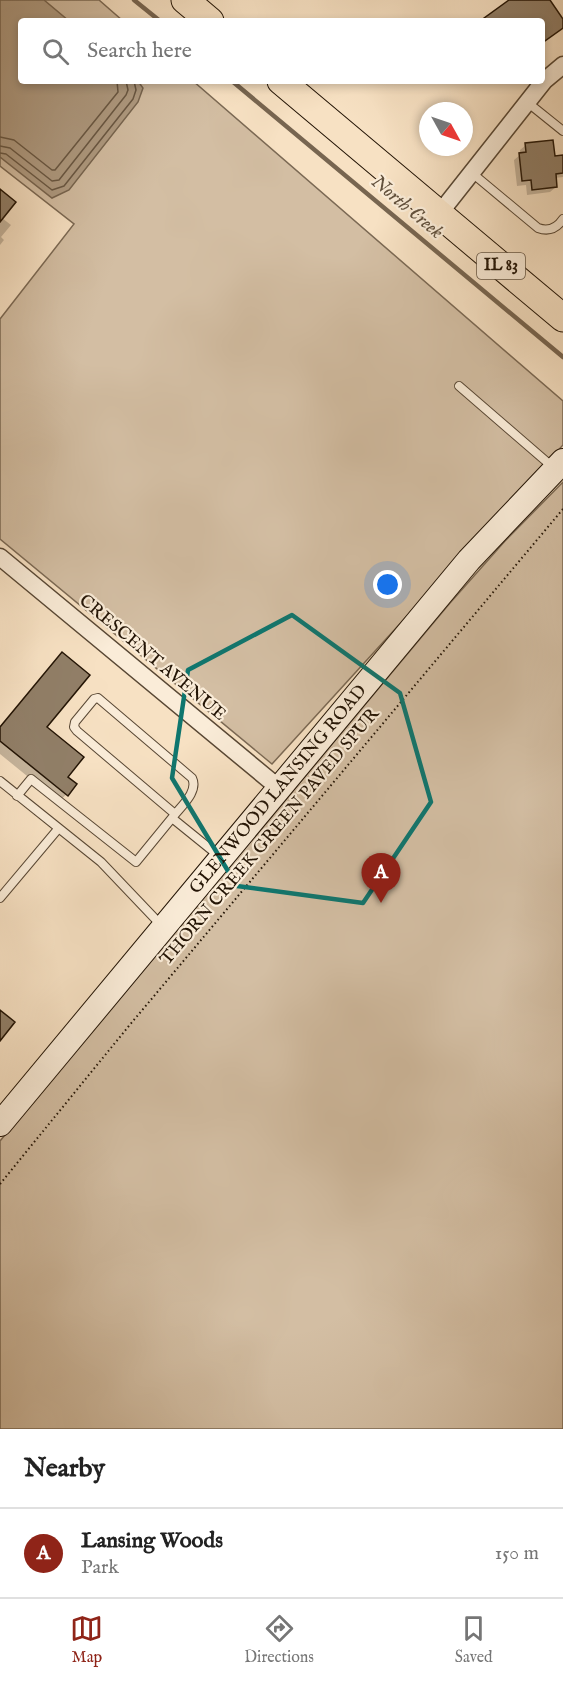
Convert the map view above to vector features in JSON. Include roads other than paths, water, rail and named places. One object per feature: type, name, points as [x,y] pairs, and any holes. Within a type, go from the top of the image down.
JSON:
[{"type":"main road","points":[[185,0],[206,18]]},
{"type":"main road","name":"IL 83","points":[[285,84],[563,318]]},
{"type":"main road","name":"GLENWOOD LANSING ROAD","points":[[3,1115],[164,928],[469,560],[559,465]]},
{"type":"street","points":[[545,80],[563,64]]},
{"type":"street","points":[[439,214],[542,84]]},
{"type":"street","name":"CRESCENT AVENUE","points":[[0,557],[279,788]]},
{"type":"lane","points":[[527,102],[563,131]]},
{"type":"lane","points":[[472,173],[538,228],[546,231],[555,228],[562,221]]},
{"type":"lane","points":[[459,386],[559,465]]},
{"type":"lane","points":[[18,796],[32,779],[136,862],[173,816],[194,790],[195,783],[98,698],[94,699],[75,722],[74,727],[77,731],[173,816],[221,858]]},
{"type":"lane","points":[[0,782],[101,862],[164,928]]},
{"type":"lane","points":[[0,898],[58,829]]},
{"type":"water","points":[[0,0],[44,0],[65,18],[18,18],[18,84],[140,84],[143,88],[138,102],[69,190],[52,198],[0,157]]},
{"type":"waterway","name":"North Creek","points":[[134,0],[156,18]]},
{"type":"waterway","name":"North Creek","points":[[236,84],[563,357]]},
{"type":"place","name":"Lansing Woods","points":[[381,903]]}]
